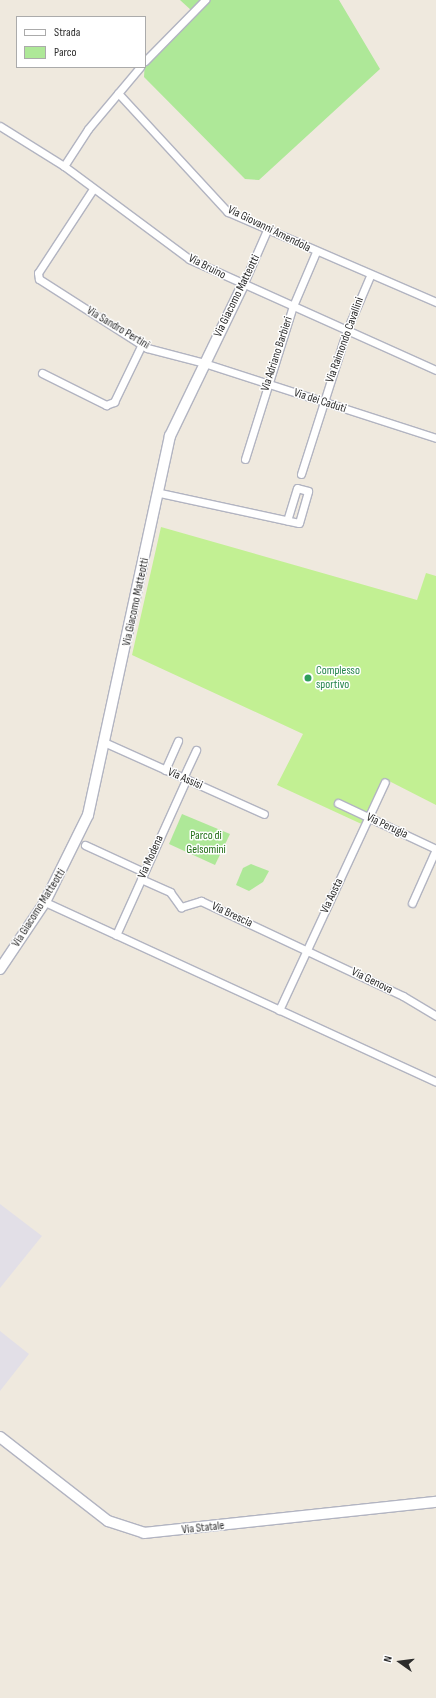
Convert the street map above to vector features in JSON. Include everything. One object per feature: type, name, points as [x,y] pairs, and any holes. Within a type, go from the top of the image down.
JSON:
[{"type":"street","points":[[146,60],[205,0]]},
{"type":"street","points":[[64,166],[88,129],[139,68]]},
{"type":"street","name":"Via Giovanni Amendola","points":[[118,93],[228,212],[370,276],[436,302]]},
{"type":"street","name":"Via Bruino","points":[[0,126],[64,166],[189,259],[243,285],[436,370]]},
{"type":"street","name":"Via Sandro Pertini","points":[[93,189],[38,273],[39,279],[142,344],[204,363]]},
{"type":"street","name":"Via Giacomo Matteotti","points":[[0,969],[45,902],[88,815],[106,743],[160,493],[170,436],[243,285],[267,230]]},
{"type":"street","name":"Via Adriano Barbieri","points":[[245,459],[292,306],[316,252]]},
{"type":"street","name":"Via Raimondo Cavallini","points":[[301,474],[346,330],[370,276]]},
{"type":"street","points":[[42,373],[106,405],[114,402],[142,344]]},
{"type":"street","name":"Via dei Caduti","points":[[204,363],[436,438]]},
{"type":"street","points":[[160,493],[287,521],[299,523],[308,491],[297,488],[287,521]]},
{"type":"street","points":[[165,770],[178,742]]},
{"type":"street","name":"Via Assisi","points":[[106,743],[264,814]]},
{"type":"street","name":"Via Modena","points":[[116,935],[196,750]]},
{"type":"street","name":"Via Aosta","points":[[279,1010],[385,782]]},
{"type":"street","name":"Via Perugia","points":[[338,803],[436,849],[412,903]]},
{"type":"street","points":[[85,845],[142,875]]},
{"type":"street","name":"Via Brescia","points":[[142,875],[170,892],[181,907],[201,901],[306,950]]},
{"type":"street","points":[[45,902],[436,1082]]},
{"type":"street","name":"Via Genova","points":[[306,950],[403,996],[436,1016]]},
{"type":"street","name":"Via Statale","points":[[0,1437],[108,1521],[144,1533],[436,1502]]},
{"type":"shaded area","points":[[0,1204],[42,1236],[0,1288]]},
{"type":"shaded area","points":[[0,1331],[29,1354],[0,1391]]},
{"type":"green space","points":[[180,0],[339,0],[380,69],[259,180],[245,179],[144,77],[146,58],[192,11]]},
{"type":"green space","name":"Complesso sportivo","points":[[161,527],[417,600],[426,573],[436,576],[436,805],[389,781],[368,827],[277,785],[303,734],[132,655]]},
{"type":"green space","name":"Parco di Gelsomini","points":[[182,814],[230,834],[215,865],[169,844]]},
{"type":"green space","points":[[251,864],[269,871],[263,882],[249,891],[236,885],[243,868]]},
{"type":"place","name":"Complesso sportivo","points":[[308,678]]}]
